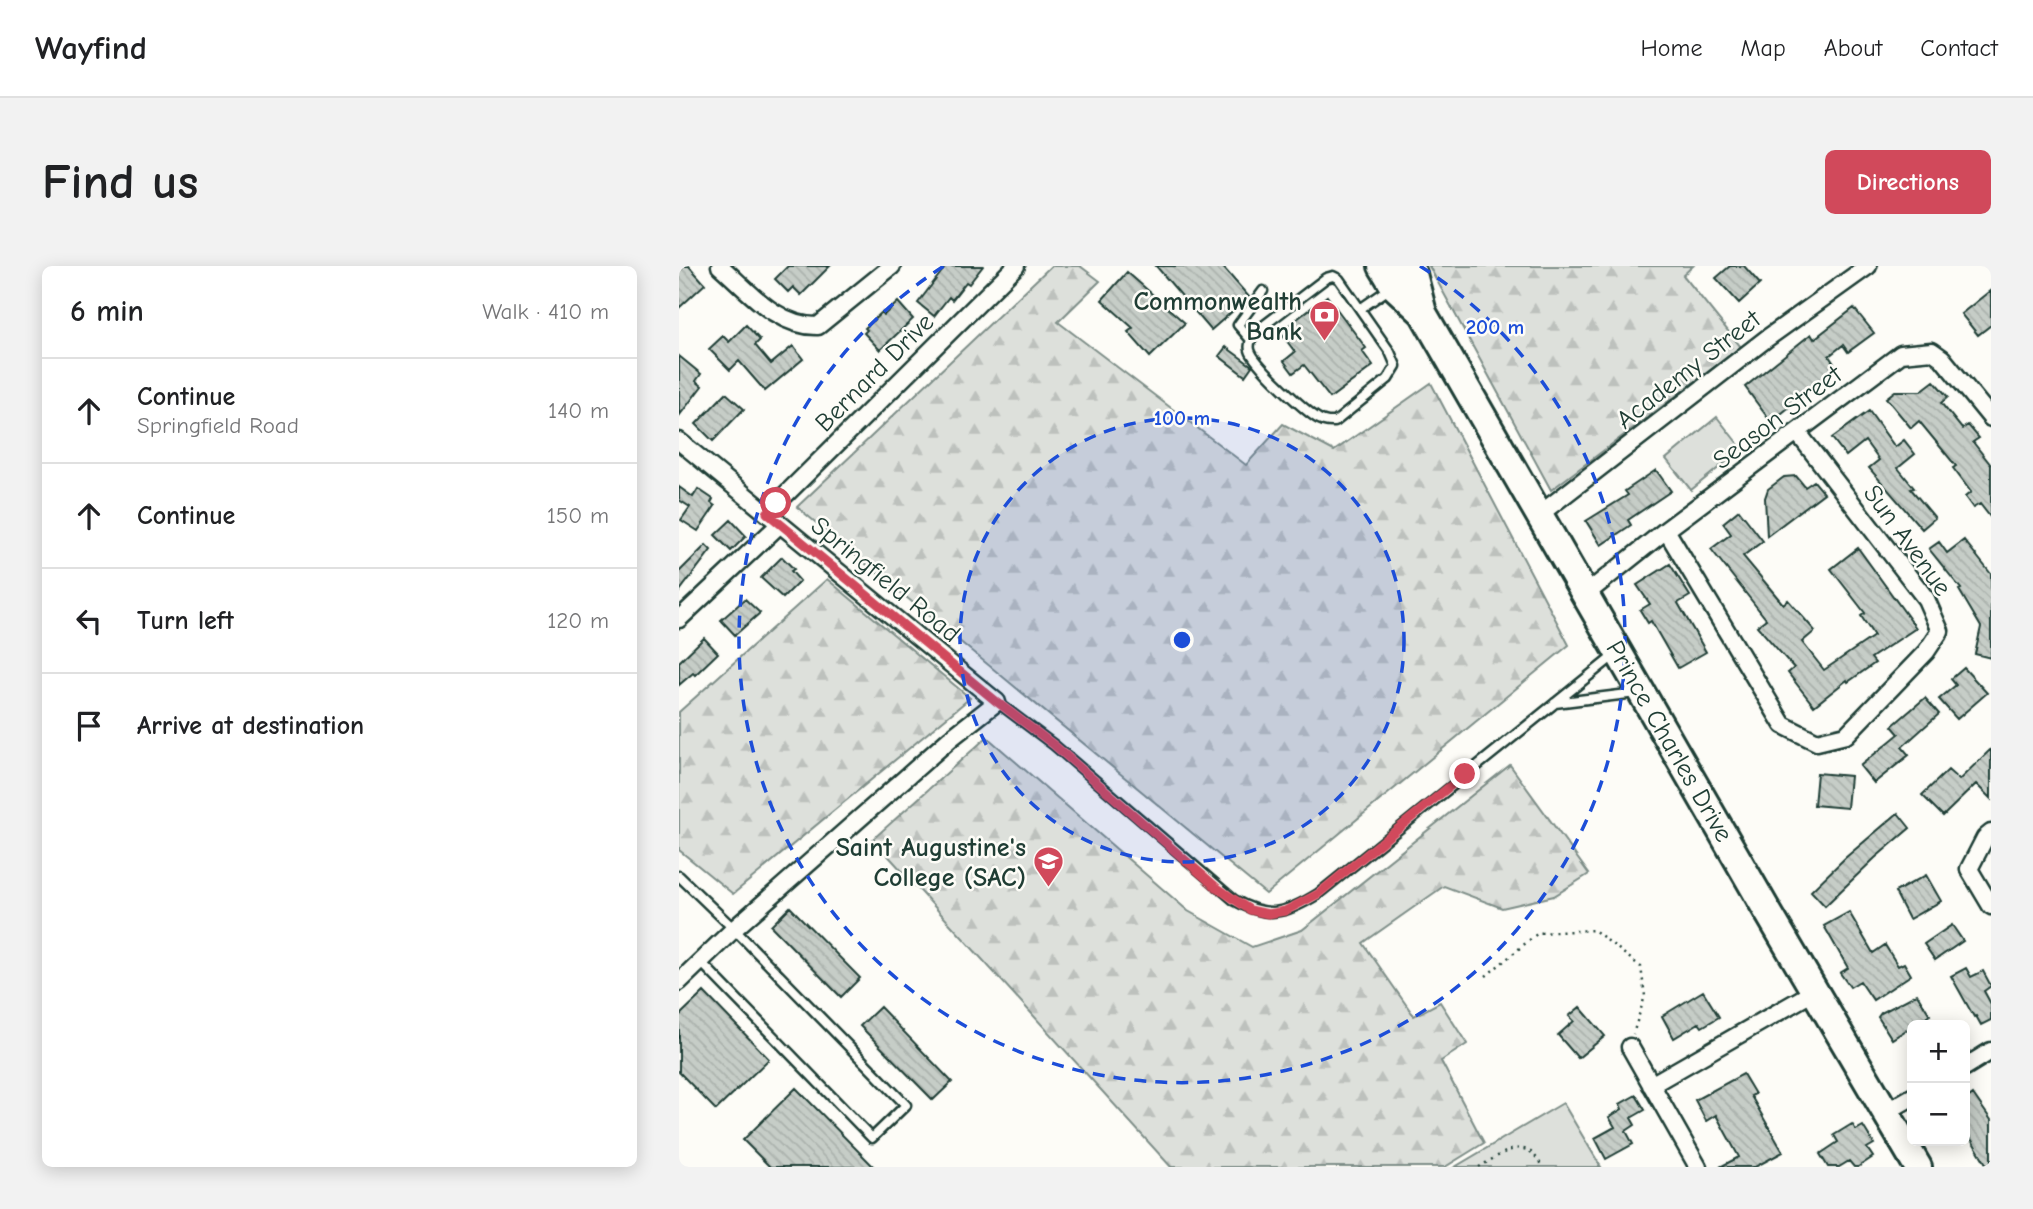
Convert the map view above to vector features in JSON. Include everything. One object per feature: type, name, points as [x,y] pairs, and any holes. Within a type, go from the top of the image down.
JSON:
[{"type":"highway","name":"Prince Charles Drive","points":[[1399,273],[1919,1167]]},
{"type":"street","points":[[720,266],[782,319],[818,326],[892,266]]},
{"type":"street","name":"Bernard Drive","points":[[767,513],[1016,266]]},
{"type":"street","name":"Academy Street","points":[[1540,514],[1766,339],[1868,266]]},
{"type":"street","name":"Season Street","points":[[1586,594],[1666,530],[1901,354],[1932,351],[1942,358],[1991,418]]},
{"type":"street","name":"Sun Avenue","points":[[1666,530],[1783,725],[1817,743],[1846,735],[1926,652],[1940,631],[1926,599],[1798,433]]},
{"type":"street","name":"Springfield Road","points":[[679,441],[997,702]]},
{"type":"street","points":[[679,619],[781,524]]},
{"type":"street","points":[[679,982],[734,929],[951,738],[997,702]]},
{"type":"street","points":[[1991,833],[1985,838],[1969,869],[1991,906]]},
{"type":"street","points":[[1651,1085],[1815,991]]},
{"type":"street","points":[[1630,1047],[1697,1167]]},
{"type":"street","points":[[1970,1064],[1991,1051]]},
{"type":"street","points":[[1886,1112],[1907,1100]]},
{"type":"lane","points":[[1360,309],[1399,273]]},
{"type":"lane","points":[[1329,276],[1339,279],[1360,309],[1390,352],[1396,366],[1388,379],[1335,422],[1327,423],[1311,414],[1256,362],[1250,349],[1251,340],[1258,330],[1329,276]]},
{"type":"lane","points":[[1251,340],[1238,326],[1263,291]]},
{"type":"lane","points":[[997,702],[1054,745],[1216,887],[1250,910],[1268,914],[1285,911],[1318,894],[1619,652]]},
{"type":"lane","points":[[1555,703],[1642,693]]},
{"type":"lane","points":[[679,876],[906,1105],[872,1138],[700,961]]},
{"type":"path","points":[[1486,976],[1538,933],[1594,930],[1641,967],[1646,996],[1630,1047]]},
{"type":"path","points":[[1479,1167],[1514,1148],[1531,1152],[1542,1167]]},
{"type":"green space","points":[[1051,266],[1080,266],[1100,281],[1058,322],[1246,465],[1283,424],[1334,451],[1431,383],[1569,645],[1266,894],[797,507]]},
{"type":"green space","points":[[1429,266],[1693,266],[1683,275],[1741,347],[1551,490]]},
{"type":"green space","points":[[1717,417],[1742,449],[1691,490],[1666,459]]},
{"type":"green space","points":[[827,579],[970,698],[733,894],[679,850],[679,712]]},
{"type":"green space","points":[[987,737],[1188,911],[1252,947],[1302,930],[1510,765],[1589,874],[1554,896],[1502,908],[1444,886],[1363,943],[1414,1016],[1440,1002],[1467,1044],[1441,1061],[1484,1143],[1445,1167],[1171,1167],[873,839]]},
{"type":"green space","points":[[1563,1103],[1601,1167],[1455,1167]]},
{"type":"building","points":[[684,266],[689,266],[705,284],[679,308],[679,271]]},
{"type":"building","points":[[788,266],[830,266],[801,295],[793,287],[788,292],[775,279]]},
{"type":"building","points":[[946,266],[983,266],[969,284],[966,282],[952,300],[949,297],[934,316],[918,303]]},
{"type":"building","points":[[1156,266],[1222,266],[1249,297],[1211,330]]},
{"type":"building","points":[[1730,266],[1744,266],[1760,284],[1739,303],[1716,278]]},
{"type":"building","points":[[1127,272],[1185,323],[1150,357],[1128,332],[1133,328],[1102,300]]},
{"type":"building","points":[[1991,290],[1991,325],[1978,335],[1961,314]]},
{"type":"building","name":"Commonwealth Bank","points":[[1327,296],[1366,348],[1362,351],[1373,366],[1330,398],[1304,365],[1293,373],[1284,361],[1295,352],[1280,332]]},
{"type":"building","points":[[898,302],[913,319],[880,350],[864,333],[867,330],[865,328]]},
{"type":"building","points":[[1854,308],[1874,333],[1848,352],[1843,345],[1829,356],[1837,368],[1771,422],[1745,387],[1811,334],[1814,339]]},
{"type":"building","points":[[746,325],[760,340],[755,345],[771,364],[793,346],[803,359],[765,391],[739,361],[730,370],[709,349],[723,336],[729,342]]},
{"type":"building","points":[[1226,347],[1252,366],[1245,376],[1219,356]]},
{"type":"building","points":[[679,356],[701,374],[696,381],[702,386],[679,416]]},
{"type":"building","points":[[1934,381],[1948,397],[1941,403],[1962,429],[1968,425],[1979,438],[1973,442],[1991,465],[1991,518],[1980,504],[1973,508],[1965,497],[1971,492],[1953,468],[1956,466],[1919,421],[1911,428],[1886,398],[1895,391],[1921,391]]},
{"type":"building","points":[[726,393],[744,409],[713,441],[696,424]]},
{"type":"building","points":[[1869,411],[1895,447],[1904,440],[1915,454],[1898,468],[1935,518],[1922,529],[1869,468],[1879,460],[1865,441],[1846,456],[1832,438]]},
{"type":"building","points":[[1656,470],[1671,491],[1628,520],[1631,525],[1601,545],[1586,521],[1628,495],[1625,491]]},
{"type":"building","points":[[1796,476],[1805,487],[1814,481],[1824,493],[1767,536],[1765,498],[1768,489],[1784,477]]},
{"type":"building","points":[[679,487],[693,497],[698,489],[713,499],[711,503],[715,506],[698,531],[681,520],[690,507],[679,500]]},
{"type":"building","points":[[1739,510],[1763,541],[1743,556],[1783,604],[1788,600],[1815,631],[1802,642],[1824,670],[1874,636],[1861,616],[1865,613],[1831,569],[1858,548],[1916,628],[1871,658],[1875,663],[1848,682],[1847,680],[1814,706],[1788,673],[1794,668],[1757,626],[1766,619],[1711,549],[1731,534],[1723,523]]},
{"type":"building","points":[[731,520],[746,536],[731,551],[715,535]]},
{"type":"building","points":[[1964,540],[1991,574],[1991,658],[1975,654],[1981,627],[1959,590],[1961,589],[1929,549],[1939,542],[1947,553]]},
{"type":"building","points":[[706,545],[711,550],[679,592],[679,572]]},
{"type":"building","points":[[782,557],[794,569],[791,571],[800,581],[783,598],[761,578]]},
{"type":"building","points":[[1670,564],[1690,596],[1678,603],[1706,652],[1678,668],[1651,621],[1648,623],[1640,610],[1650,604],[1637,585]]},
{"type":"building","points":[[745,599],[760,613],[735,635],[721,620]]},
{"type":"building","points":[[704,638],[718,653],[695,675],[693,673],[679,685],[679,662]]},
{"type":"building","points":[[1964,668],[1987,693],[1957,719],[1939,699],[1956,685],[1951,679]]},
{"type":"building","points":[[1925,698],[1939,714],[1902,747],[1909,755],[1874,783],[1860,766],[1899,734],[1892,726]]},
{"type":"building","points":[[1991,749],[1991,799],[1976,784],[1943,816],[1922,795],[1948,770],[1959,780]]},
{"type":"building","points":[[1817,773],[1850,776],[1847,808],[1814,805]]},
{"type":"building","points":[[1898,813],[1910,828],[1825,906],[1811,891]]},
{"type":"building","points":[[1926,875],[1941,901],[1909,919],[1895,892]]},
{"type":"building","points":[[790,907],[860,978],[841,997],[771,926]]},
{"type":"building","points":[[1849,912],[1873,953],[1885,945],[1898,966],[1904,963],[1911,975],[1873,1000],[1860,981],[1850,987],[1840,973],[1848,968],[1824,926]]},
{"type":"building","points":[[1952,925],[1963,941],[1935,960],[1924,944]]},
{"type":"building","points":[[1966,968],[1971,977],[1983,971],[1991,986],[1984,991],[1991,1004],[1991,1020],[1981,1025],[1951,976]]},
{"type":"building","points":[[1703,991],[1719,1017],[1702,1027],[1699,1023],[1674,1038],[1662,1016]]},
{"type":"building","points":[[704,992],[769,1059],[716,1110],[679,1072],[679,1016]]},
{"type":"building","points":[[1917,994],[1930,1015],[1922,1020],[1907,1020],[1907,1030],[1892,1039],[1878,1017]]},
{"type":"building","points":[[880,1007],[952,1082],[933,1100],[860,1026]]},
{"type":"building","points":[[1580,1007],[1605,1036],[1578,1058],[1558,1035],[1574,1021],[1569,1016]]},
{"type":"building","points":[[1743,1074],[1755,1094],[1751,1096],[1783,1152],[1755,1167],[1720,1167],[1739,1157],[1716,1115],[1706,1121],[1695,1100]]},
{"type":"building","points":[[796,1088],[874,1167],[770,1167],[743,1140]]},
{"type":"building","points":[[1973,1094],[1991,1120],[1991,1167],[1988,1167],[1970,1137],[1970,1096]]},
{"type":"building","points":[[1636,1095],[1645,1110],[1631,1118],[1635,1125],[1626,1131],[1633,1144],[1606,1159],[1595,1138],[1615,1127],[1609,1117],[1622,1109],[1620,1104]]},
{"type":"building","points":[[1852,1124],[1856,1130],[1863,1126],[1874,1144],[1867,1148],[1873,1157],[1858,1167],[1854,1167],[1849,1161],[1839,1167],[1828,1167],[1820,1154],[1838,1142],[1834,1135]]},
{"type":"place","name":"Commonwealth Bank","points":[[1325,343]]},
{"type":"place","name":"Saint Augustine's College (SAC)","points":[[1049,889]]},
{"type":"route","points":[[776,503],[767,513],[997,702],[1054,745],[1216,887],[1250,910],[1268,914],[1303,904],[1465,774]]}]
